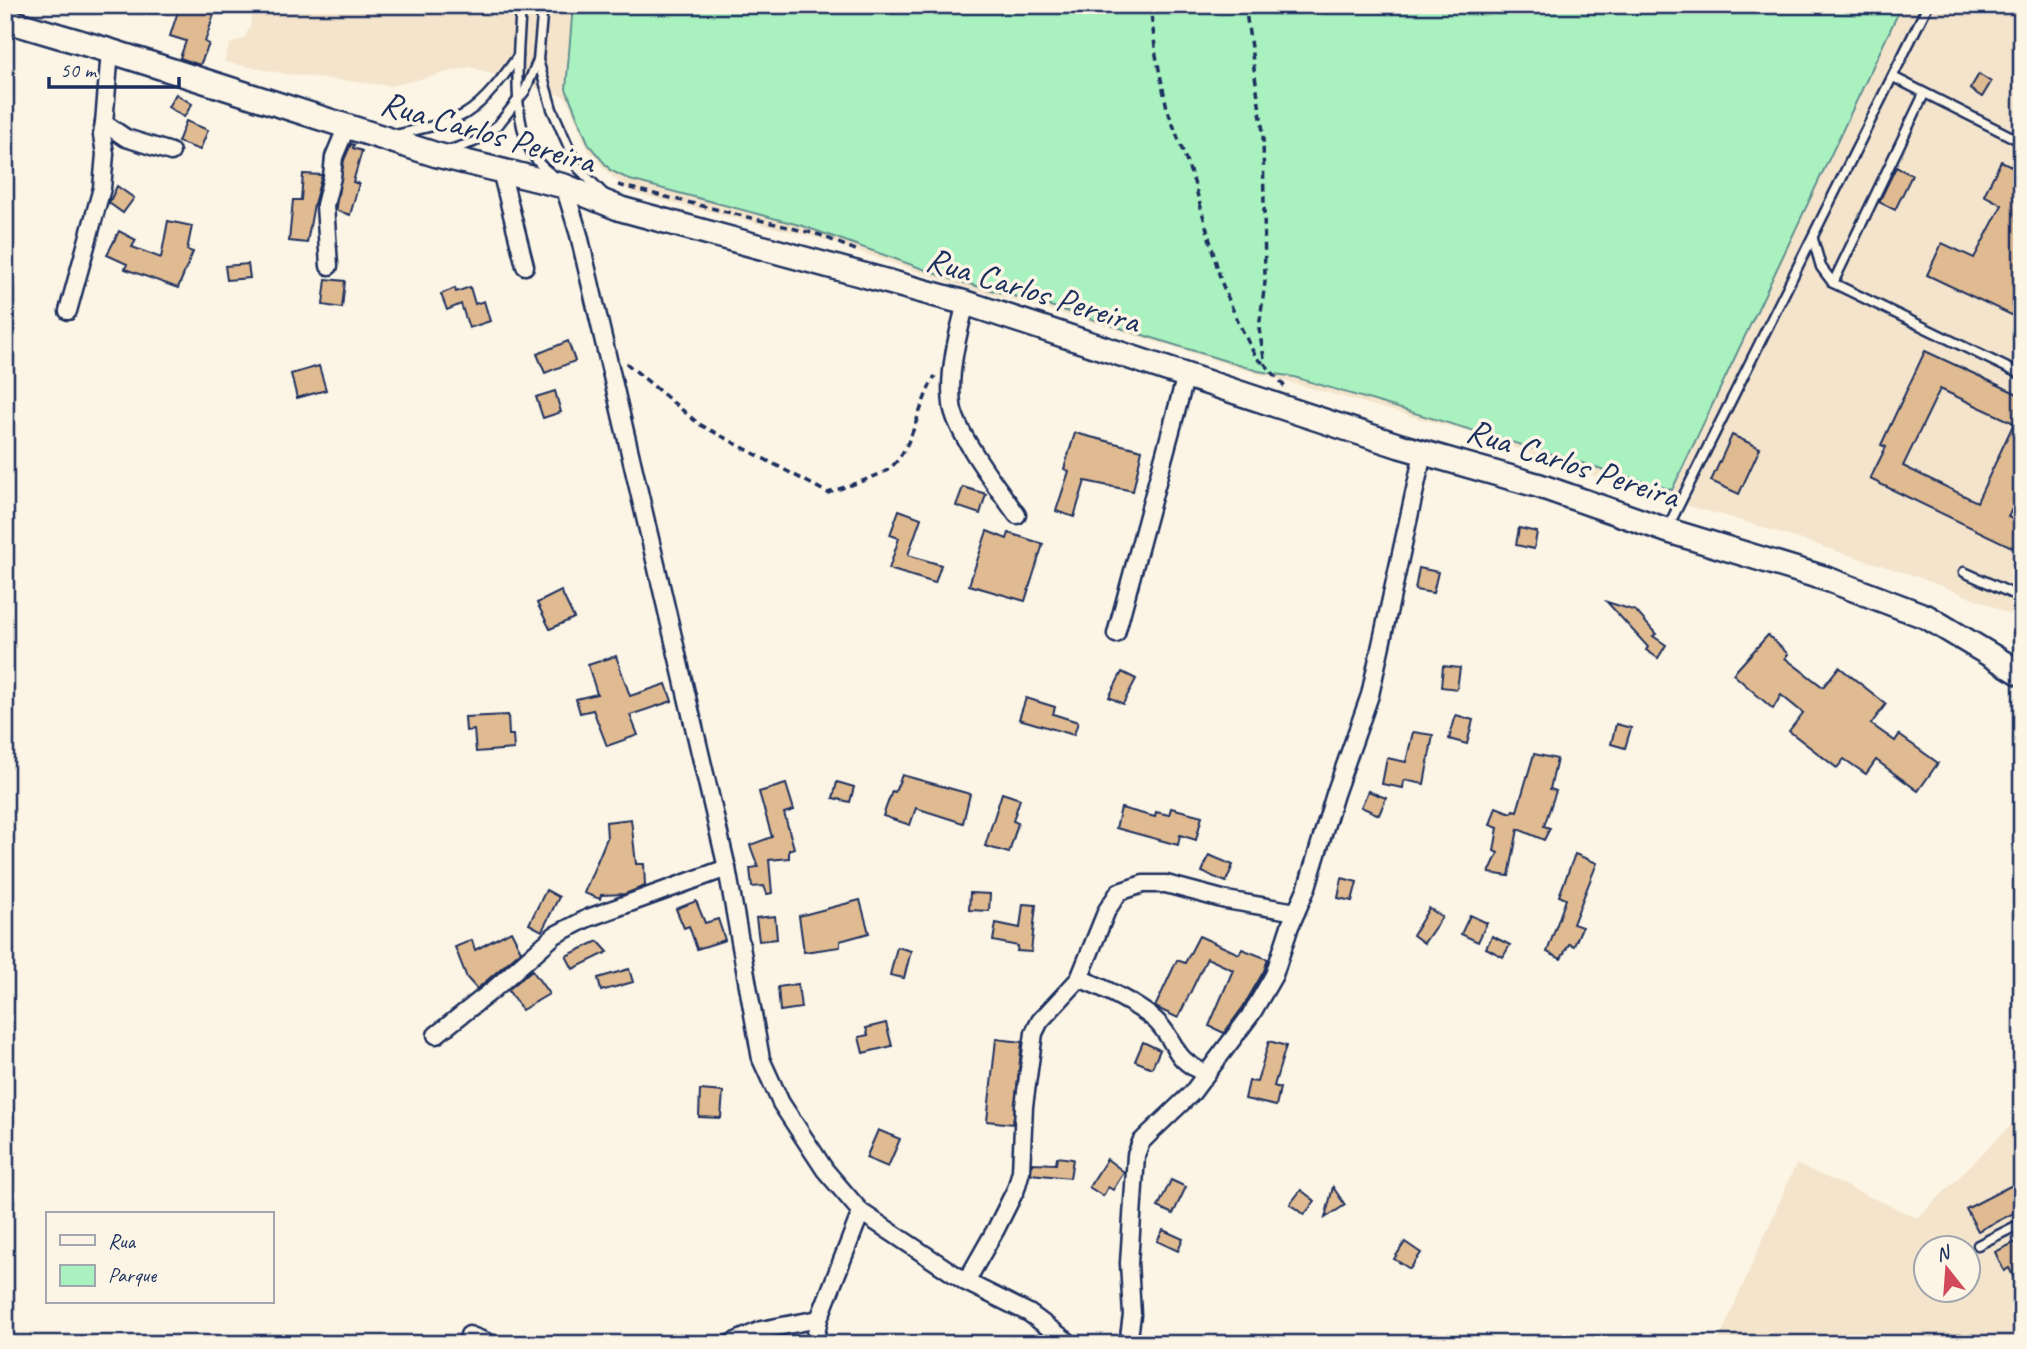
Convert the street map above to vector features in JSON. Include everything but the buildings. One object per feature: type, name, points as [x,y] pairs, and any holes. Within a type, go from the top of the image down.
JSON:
[{"type":"main road","name":"Rua Carlos Pereira","points":[[5,20],[437,155],[565,186],[621,209],[965,303],[1423,453],[1540,486],[1666,530],[1827,579],[1927,617],[2022,674]]},
{"type":"street","points":[[68,311],[102,188],[105,154],[102,135],[110,51]]},
{"type":"street","points":[[104,123],[126,138],[171,152]]},
{"type":"street","points":[[329,266],[325,205],[334,157],[347,126]]},
{"type":"street","points":[[501,171],[525,266]]},
{"type":"street","points":[[565,186],[579,235],[727,868],[761,1059],[781,1103],[825,1170],[861,1212],[966,1282],[1029,1313],[1071,1344]]},
{"type":"street","points":[[965,303],[957,340],[951,405],[972,449],[1017,515]]},
{"type":"street","points":[[1116,634],[1186,374]]},
{"type":"street","points":[[1128,1344],[1132,1315],[1129,1264],[1136,1155],[1146,1137],[1192,1093],[1252,1013],[1274,975],[1307,887],[1335,794],[1370,695],[1423,453]]},
{"type":"street","points":[[436,1035],[555,935],[588,918],[727,868]]},
{"type":"street","points":[[966,1282],[1016,1189],[1021,1171],[1024,1106],[1034,1033],[1040,1021],[1079,979],[1107,910],[1119,892],[1132,887],[1166,884],[1226,900],[1296,912]]},
{"type":"street","points":[[1079,979],[1092,982],[1157,1021],[1177,1055],[1189,1066],[1206,1074]]},
{"type":"street","points":[[814,1344],[819,1319],[861,1212]]},
{"type":"street","points":[[729,1344],[761,1330],[819,1319]]},
{"type":"street","points":[[469,1335],[492,1344]]},
{"type":"lane","points":[[521,5],[517,102],[528,145],[537,161],[565,186]]},
{"type":"lane","points":[[437,155],[474,142],[498,125],[525,91],[538,60],[543,5]]},
{"type":"lane","points":[[1666,530],[1928,5]]},
{"type":"lane","points":[[383,138],[450,121],[467,113],[498,85],[519,56]]},
{"type":"lane","points":[[538,60],[552,109],[578,168],[621,209]]},
{"type":"lane","points":[[1893,77],[2022,142]]},
{"type":"lane","points":[[1833,283],[1924,94]]},
{"type":"lane","points":[[1813,239],[1821,267],[1833,283],[2022,375]]},
{"type":"lane","points":[[1964,572],[2022,598]]},
{"type":"lane","points":[[1982,1243],[2022,1223]]},
{"type":"path","points":[[1150,5],[1156,55],[1167,108],[1194,183],[1221,281],[1257,359],[1287,388]]},
{"type":"path","points":[[1245,5],[1263,132],[1265,282],[1259,328],[1265,364]]},
{"type":"path","points":[[603,344],[699,424],[828,493],[889,469],[909,443],[914,423],[936,374]]},
{"type":"shaded area","points":[[253,5],[2022,5],[2022,621],[1986,603],[1915,576],[1726,516],[1654,497],[1468,432],[960,286],[825,240],[632,193],[606,171],[588,150],[566,97],[470,67],[391,86],[286,74],[224,62],[230,44],[244,38],[250,27]]},
{"type":"shaded area","points":[[2022,1114],[2022,1344],[1717,1344],[1796,1164],[1918,1218]]},
{"type":"green space","points":[[573,5],[1902,5],[1672,490],[1294,377],[1258,371],[1047,305],[954,280],[803,226],[630,180],[610,170],[589,145],[566,89]]}]
